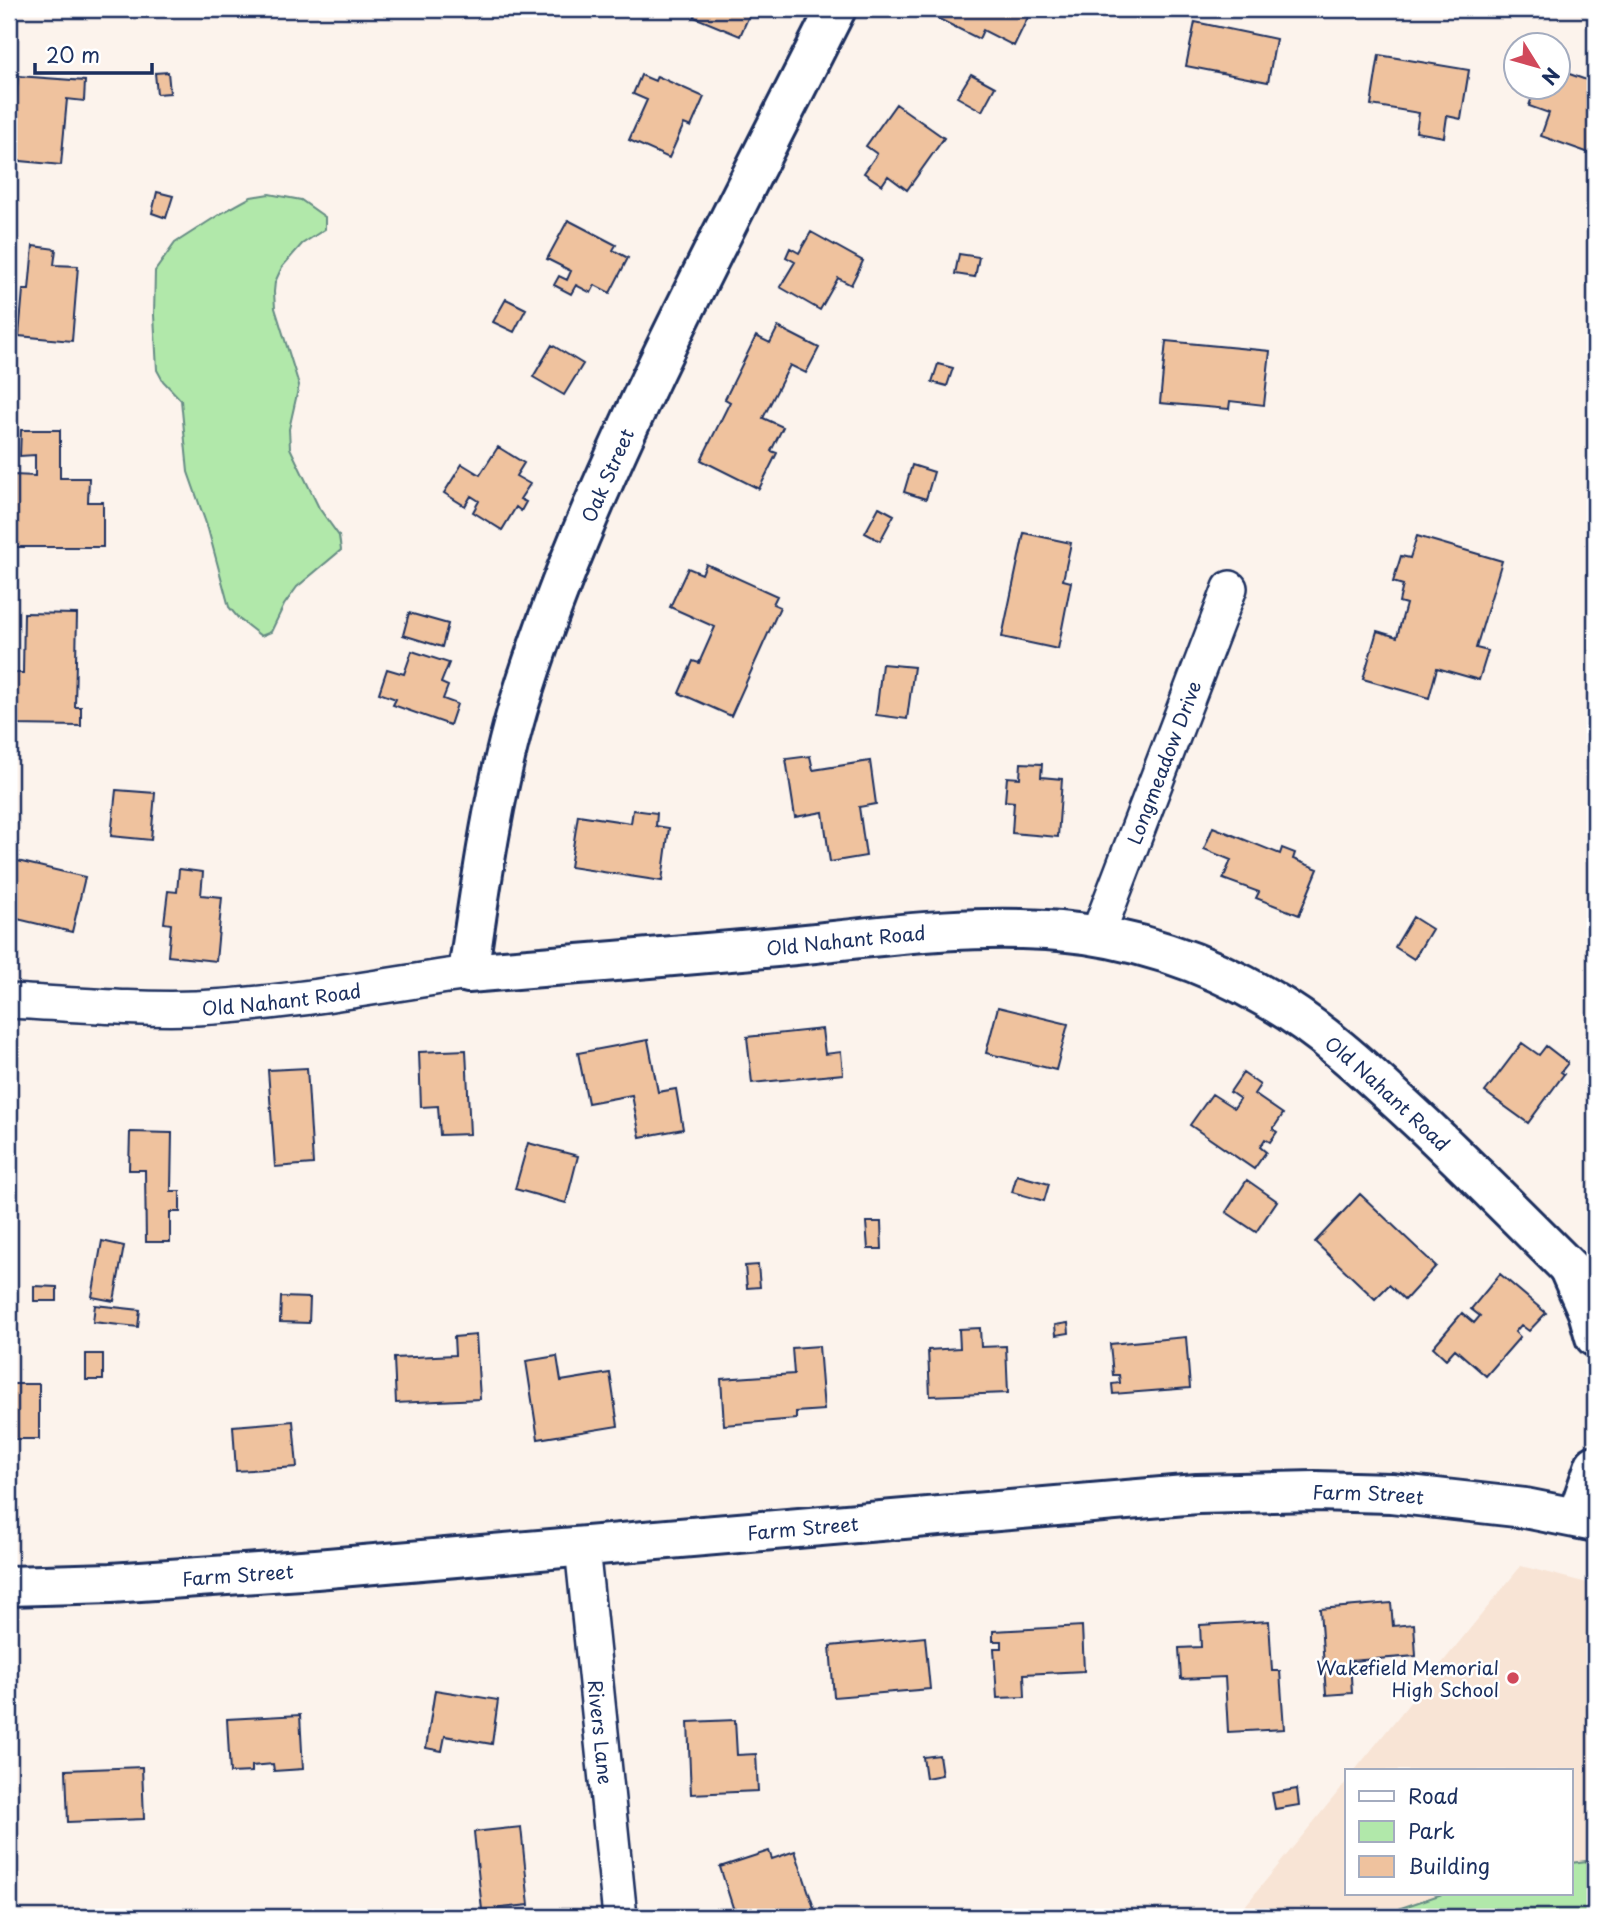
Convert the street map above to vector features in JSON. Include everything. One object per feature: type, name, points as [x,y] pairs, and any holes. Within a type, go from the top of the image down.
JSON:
[{"type":"street","name":"Oak Street","points":[[468,973],[493,808],[518,709],[580,533],[689,298],[836,9]]},
{"type":"street","name":"Longmeadow Drive","points":[[1097,936],[1230,588]]},
{"type":"street","name":"Old Nahant Road","points":[[9,1001],[197,1008],[319,996],[468,973],[949,931],[1026,930],[1097,936],[1152,949],[1206,968],[1268,998],[1325,1037],[1388,1092],[1582,1279],[1584,1301],[1595,1337]]},
{"type":"street","points":[[1586,1520],[1595,1465]]},
{"type":"street","name":"Farm Street","points":[[9,1586],[180,1578],[582,1547],[1197,1494],[1315,1491],[1391,1493],[1525,1508],[1586,1520]]},
{"type":"street","name":"Rivers Lane","points":[[582,1547],[620,1917]]},
{"type":"shaded area","name":"Wakefield Memorial High School","points":[[1521,1566],[1595,1585],[1595,1917],[1236,1917],[1345,1783],[1345,1895],[1572,1895],[1572,1769],[1356,1769]]},
{"type":"green space","points":[[269,194],[301,200],[325,217],[325,229],[302,244],[282,267],[274,292],[275,308],[299,385],[289,429],[290,448],[319,508],[339,536],[341,550],[297,587],[284,605],[271,632],[261,636],[239,619],[229,607],[208,529],[188,472],[181,400],[163,381],[157,370],[154,315],[155,271],[175,243],[251,197]]},
{"type":"green space","points":[[1595,1860],[1595,1917],[1387,1917],[1401,1908],[1439,1895],[1572,1895],[1572,1863]]},
{"type":"building","points":[[697,9],[752,9],[740,36],[694,17]]},
{"type":"building","points":[[919,9],[1032,9],[1014,46],[983,30],[979,39]]},
{"type":"building","points":[[1195,22],[1276,39],[1268,82],[1186,66]]},
{"type":"building","points":[[1379,55],[1469,70],[1461,119],[1447,116],[1444,137],[1416,132],[1419,113],[1371,105]]},
{"type":"building","points":[[168,72],[170,93],[157,94],[155,73]]},
{"type":"building","points":[[971,74],[995,87],[982,111],[957,97]]},
{"type":"building","points":[[641,75],[655,81],[657,76],[704,97],[691,127],[684,124],[669,158],[629,140],[647,100],[633,94]]},
{"type":"building","points":[[1572,75],[1595,83],[1595,155],[1541,136],[1549,113],[1529,106],[1530,102],[1572,102]]},
{"type":"building","points":[[18,76],[85,81],[84,101],[67,99],[61,165],[11,160]]},
{"type":"building","points":[[896,104],[944,138],[907,190],[888,176],[882,185],[864,173],[877,154],[866,146]]},
{"type":"building","points":[[157,192],[173,196],[166,218],[152,213]]},
{"type":"building","points":[[568,220],[616,245],[613,250],[628,258],[610,293],[595,285],[591,293],[576,285],[571,294],[554,285],[559,276],[567,280],[571,271],[547,259]]},
{"type":"building","points":[[811,232],[863,261],[851,285],[838,278],[820,310],[780,287],[795,262],[786,257],[790,248],[799,253]]},
{"type":"building","points":[[33,246],[56,249],[54,265],[78,266],[72,341],[19,336],[23,290],[29,290]]},
{"type":"building","points":[[959,254],[979,257],[975,277],[955,274]]},
{"type":"building","points":[[506,299],[526,309],[514,332],[493,322]]},
{"type":"building","points":[[778,327],[819,348],[806,373],[790,365],[763,418],[783,427],[771,451],[777,453],[759,489],[701,460],[730,402],[725,399],[756,336],[770,343]]},
{"type":"building","points":[[1166,341],[1270,351],[1264,405],[1230,401],[1229,409],[1160,403]]},
{"type":"building","points":[[552,345],[583,364],[564,395],[533,377]]},
{"type":"building","points":[[938,364],[953,368],[947,386],[932,382]]},
{"type":"building","points":[[21,430],[60,430],[60,478],[89,478],[88,502],[103,502],[103,547],[14,547],[14,475],[35,476],[35,455],[20,456]]},
{"type":"building","points":[[498,447],[524,463],[516,476],[530,484],[520,499],[526,502],[521,511],[516,507],[502,530],[473,512],[479,501],[471,496],[465,506],[444,493],[462,464],[480,475]]},
{"type":"building","points":[[912,465],[934,472],[926,499],[904,492]]},
{"type":"building","points":[[879,507],[894,515],[880,541],[865,533]]},
{"type":"building","points":[[1024,533],[1071,543],[1063,580],[1071,582],[1058,649],[1002,637]]},
{"type":"building","points":[[1417,536],[1502,561],[1476,648],[1488,651],[1479,680],[1437,668],[1429,698],[1363,679],[1377,631],[1397,637],[1406,604],[1399,602],[1403,585],[1393,582],[1401,556],[1410,558]]},
{"type":"building","points":[[706,564],[777,596],[773,604],[780,607],[731,716],[679,693],[693,661],[699,663],[715,627],[670,607],[688,568],[702,574]]},
{"type":"building","points":[[24,613],[77,614],[75,707],[81,707],[81,726],[13,725],[14,673],[23,673]]},
{"type":"building","points":[[409,613],[448,624],[442,647],[403,635]]},
{"type":"building","points":[[412,651],[449,663],[441,683],[448,686],[443,699],[457,704],[450,725],[393,705],[396,699],[379,693],[387,669],[404,674]]},
{"type":"building","points":[[882,664],[914,667],[907,719],[876,715]]},
{"type":"building","points":[[810,756],[813,770],[870,761],[876,804],[859,807],[866,856],[830,862],[823,812],[795,817],[786,759]]},
{"type":"building","points":[[1021,763],[1042,764],[1041,777],[1062,779],[1058,837],[1012,833],[1014,802],[1005,801],[1007,777],[1020,778]]},
{"type":"building","points":[[116,790],[155,793],[151,840],[111,836]]},
{"type":"building","points":[[633,810],[657,813],[656,826],[669,828],[662,881],[570,867],[578,815],[631,823]]},
{"type":"building","points":[[1213,827],[1280,854],[1282,848],[1295,853],[1293,859],[1318,869],[1299,915],[1256,898],[1259,892],[1223,879],[1231,860],[1204,849]]},
{"type":"building","points":[[9,859],[85,877],[72,932],[9,917]]},
{"type":"building","points":[[179,869],[203,872],[201,895],[222,897],[216,961],[168,956],[171,924],[164,923],[168,891],[177,892]]},
{"type":"building","points":[[1413,917],[1432,929],[1414,959],[1395,947]]},
{"type":"building","points":[[998,1007],[1068,1024],[1056,1070],[986,1053]]},
{"type":"building","points":[[822,1029],[825,1054],[841,1052],[843,1074],[752,1083],[747,1037]]},
{"type":"building","points":[[648,1040],[658,1092],[676,1089],[683,1129],[640,1137],[632,1095],[588,1103],[578,1053]]},
{"type":"building","points":[[1522,1043],[1539,1055],[1546,1046],[1568,1063],[1561,1072],[1564,1074],[1528,1123],[1485,1092]]},
{"type":"building","points":[[466,1050],[470,1134],[440,1135],[438,1106],[421,1107],[419,1052]]},
{"type":"building","points":[[307,1068],[313,1164],[275,1167],[268,1070]]},
{"type":"building","points":[[1243,1073],[1260,1085],[1254,1094],[1283,1114],[1273,1129],[1277,1132],[1270,1142],[1265,1139],[1260,1147],[1266,1152],[1254,1169],[1190,1125],[1212,1094],[1234,1108],[1240,1099],[1230,1092]]},
{"type":"building","points":[[130,1132],[172,1133],[171,1191],[180,1191],[180,1212],[170,1212],[170,1242],[146,1242],[145,1170],[129,1170]]},
{"type":"building","points":[[528,1143],[578,1156],[566,1203],[515,1189]]},
{"type":"building","points":[[1017,1175],[1049,1184],[1044,1201],[1012,1192]]},
{"type":"building","points":[[1247,1180],[1277,1201],[1256,1232],[1226,1212]]},
{"type":"building","points":[[1360,1194],[1436,1266],[1405,1300],[1389,1285],[1375,1299],[1315,1242]]},
{"type":"building","points":[[866,1222],[881,1222],[882,1249],[868,1249]]},
{"type":"building","points":[[102,1241],[124,1246],[114,1301],[92,1297]]},
{"type":"building","points":[[758,1265],[760,1287],[747,1288],[745,1266]]},
{"type":"building","points":[[1500,1274],[1546,1313],[1529,1331],[1521,1325],[1515,1332],[1520,1337],[1486,1376],[1455,1349],[1446,1359],[1433,1347],[1462,1313],[1474,1323],[1480,1316],[1471,1309]]},
{"type":"building","points":[[34,1286],[57,1287],[57,1301],[34,1301]]},
{"type":"building","points":[[281,1297],[310,1298],[309,1323],[280,1322]]},
{"type":"building","points":[[95,1305],[140,1310],[138,1327],[93,1322]]},
{"type":"building","points":[[1068,1323],[1069,1333],[1056,1335],[1055,1325]]},
{"type":"building","points":[[980,1328],[981,1347],[1006,1346],[1008,1393],[930,1396],[928,1350],[960,1348],[959,1329]]},
{"type":"building","points":[[476,1335],[480,1399],[396,1403],[394,1358],[455,1355],[454,1337]]},
{"type":"building","points":[[1186,1337],[1190,1388],[1113,1394],[1112,1384],[1120,1383],[1119,1375],[1113,1375],[1110,1344]]},
{"type":"building","points":[[819,1346],[824,1410],[796,1412],[796,1419],[724,1425],[721,1379],[794,1374],[792,1348]]},
{"type":"building","points":[[86,1354],[103,1354],[103,1380],[86,1380]]},
{"type":"building","points":[[557,1356],[561,1381],[610,1373],[618,1426],[538,1439],[526,1361]]},
{"type":"building","points":[[9,1365],[12,1365],[12,1384],[39,1384],[39,1439],[9,1439]]},
{"type":"building","points":[[293,1421],[297,1467],[236,1471],[233,1426]]},
{"type":"building","points":[[1391,1603],[1393,1626],[1414,1624],[1416,1656],[1350,1661],[1352,1693],[1326,1695],[1320,1609]]},
{"type":"building","points":[[1269,1621],[1272,1671],[1280,1671],[1284,1729],[1228,1732],[1225,1677],[1181,1679],[1179,1648],[1201,1647],[1200,1625]]},
{"type":"building","points":[[1082,1626],[1084,1671],[1024,1674],[1025,1697],[997,1698],[994,1648],[1002,1648],[1002,1641],[993,1641],[993,1631]]},
{"type":"building","points":[[925,1637],[930,1689],[834,1697],[830,1646]]},
{"type":"building","points":[[435,1690],[498,1700],[492,1744],[445,1736],[442,1751],[426,1748]]},
{"type":"building","points":[[300,1715],[303,1769],[274,1771],[273,1764],[252,1766],[252,1772],[230,1773],[227,1719]]},
{"type":"building","points":[[735,1720],[737,1755],[756,1754],[758,1791],[691,1794],[688,1722]]},
{"type":"building","points":[[939,1755],[942,1775],[926,1778],[923,1757]]},
{"type":"building","points":[[142,1767],[144,1819],[68,1822],[66,1770]]},
{"type":"building","points":[[1297,1789],[1299,1805],[1275,1809],[1272,1793]]},
{"type":"building","points":[[521,1827],[529,1905],[482,1910],[474,1832]]},
{"type":"building","points":[[769,1851],[772,1859],[795,1851],[817,1917],[736,1917],[720,1867]]},
{"type":"place","name":"Wakefield Memorial High School","points":[[1513,1678]]}]
